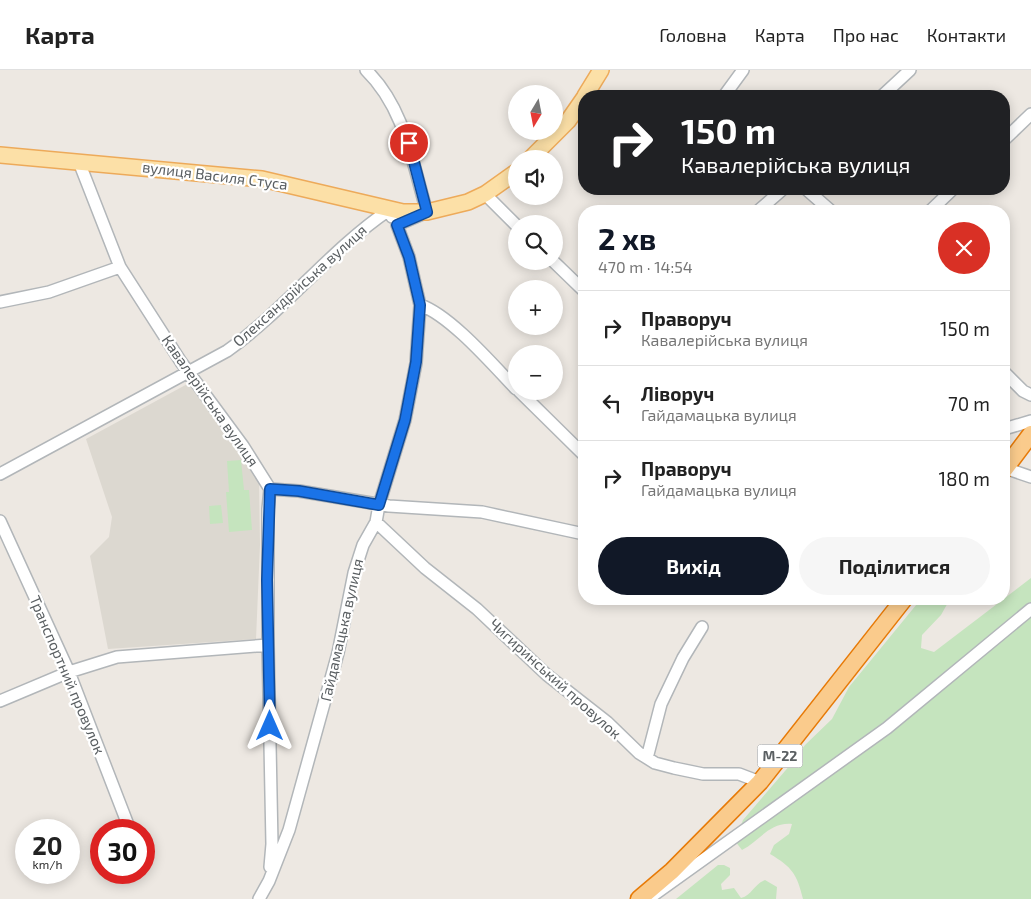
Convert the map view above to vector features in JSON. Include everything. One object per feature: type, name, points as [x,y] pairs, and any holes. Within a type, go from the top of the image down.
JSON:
[{"type":"highway","points":[[1010,461],[1031,434]]},
{"type":"highway","name":"М-22","points":[[639,899],[672,871],[760,782],[899,605]]},
{"type":"main road","points":[[588,90],[601,70]]},
{"type":"main road","points":[[539,150],[568,121],[578,106]]},
{"type":"main road","name":"вулиця Василя Стуса","points":[[0,155],[262,179],[312,189],[389,210],[427,212]]},
{"type":"main road","points":[[427,212],[459,205],[485,194],[508,178]]},
{"type":"street","points":[[366,70],[391,101],[405,134],[427,212],[397,225]]},
{"type":"street","points":[[888,90],[910,70]]},
{"type":"street","points":[[729,90],[743,71]]},
{"type":"street","points":[[1010,134],[1031,114]]},
{"type":"street","name":"Кавалерійська вулиця","points":[[79,162],[120,268],[190,373],[243,446],[270,489]]},
{"type":"street","points":[[485,194],[508,217]]},
{"type":"street","points":[[765,205],[776,195]]},
{"type":"street","points":[[813,195],[824,205]]},
{"type":"street","points":[[937,205],[947,195]]},
{"type":"street","name":"Гайдамацька вулиця","points":[[259,899],[269,881],[289,830],[307,771],[338,653],[354,573],[362,545],[376,522],[379,505],[405,420],[416,362],[420,305],[409,257],[389,210]]},
{"type":"street","name":"Олександрійська вулиця","points":[[0,474],[190,373],[253,333],[328,258],[360,229],[389,210]]},
{"type":"street","points":[[0,302],[49,292],[120,268]]},
{"type":"street","points":[[562,270],[578,285]]},
{"type":"street","points":[[420,305],[430,308],[470,342],[508,381]]},
{"type":"street","points":[[1010,378],[1023,391],[1031,394]]},
{"type":"street","points":[[527,400],[578,449]]},
{"type":"street","points":[[1010,427],[1031,421]]},
{"type":"street","points":[[1010,471],[1031,477]]},
{"type":"street","points":[[269,881],[272,844],[268,645],[268,518],[270,489],[299,491],[379,505],[482,512],[578,533]]},
{"type":"street","name":"Транспортний провулок","points":[[0,521],[69,672],[126,819]]},
{"type":"street","name":"Чигиринський провулок","points":[[376,522],[425,568],[477,609],[547,675],[647,758],[655,763],[703,774],[739,774],[760,782]]},
{"type":"street","points":[[648,899],[887,728],[1031,609]]},
{"type":"street","points":[[647,758],[660,704],[683,658],[702,628]]},
{"type":"street","points":[[0,700],[69,672],[117,657],[268,645]]},
{"type":"shaded area","points":[[191,382],[259,479],[260,545],[256,639],[108,649],[90,556],[109,537],[112,517],[86,439]]},
{"type":"green space","points":[[241,460],[244,490],[249,490],[252,530],[229,532],[226,492],[229,492],[227,461]]},
{"type":"green space","points":[[221,505],[223,523],[210,524],[209,506]]},
{"type":"green space","points":[[1031,578],[1031,899],[803,899],[796,877],[789,867],[770,854],[774,845],[789,834],[792,824],[784,824],[771,829],[742,850],[735,841],[743,820],[805,745],[832,719],[849,687],[916,605],[947,605],[941,615],[922,635],[921,648],[934,652],[996,605],[1010,605],[1010,594]]},
{"type":"green space","points":[[718,865],[730,868],[730,875],[721,884],[722,890],[734,888],[741,898],[745,897],[765,880],[777,887],[776,899],[676,899]]},
{"type":"route","points":[[270,726],[267,580],[270,489],[357,499],[379,505],[405,420],[416,362],[420,305],[409,257],[397,225],[427,212],[409,143]]}]
